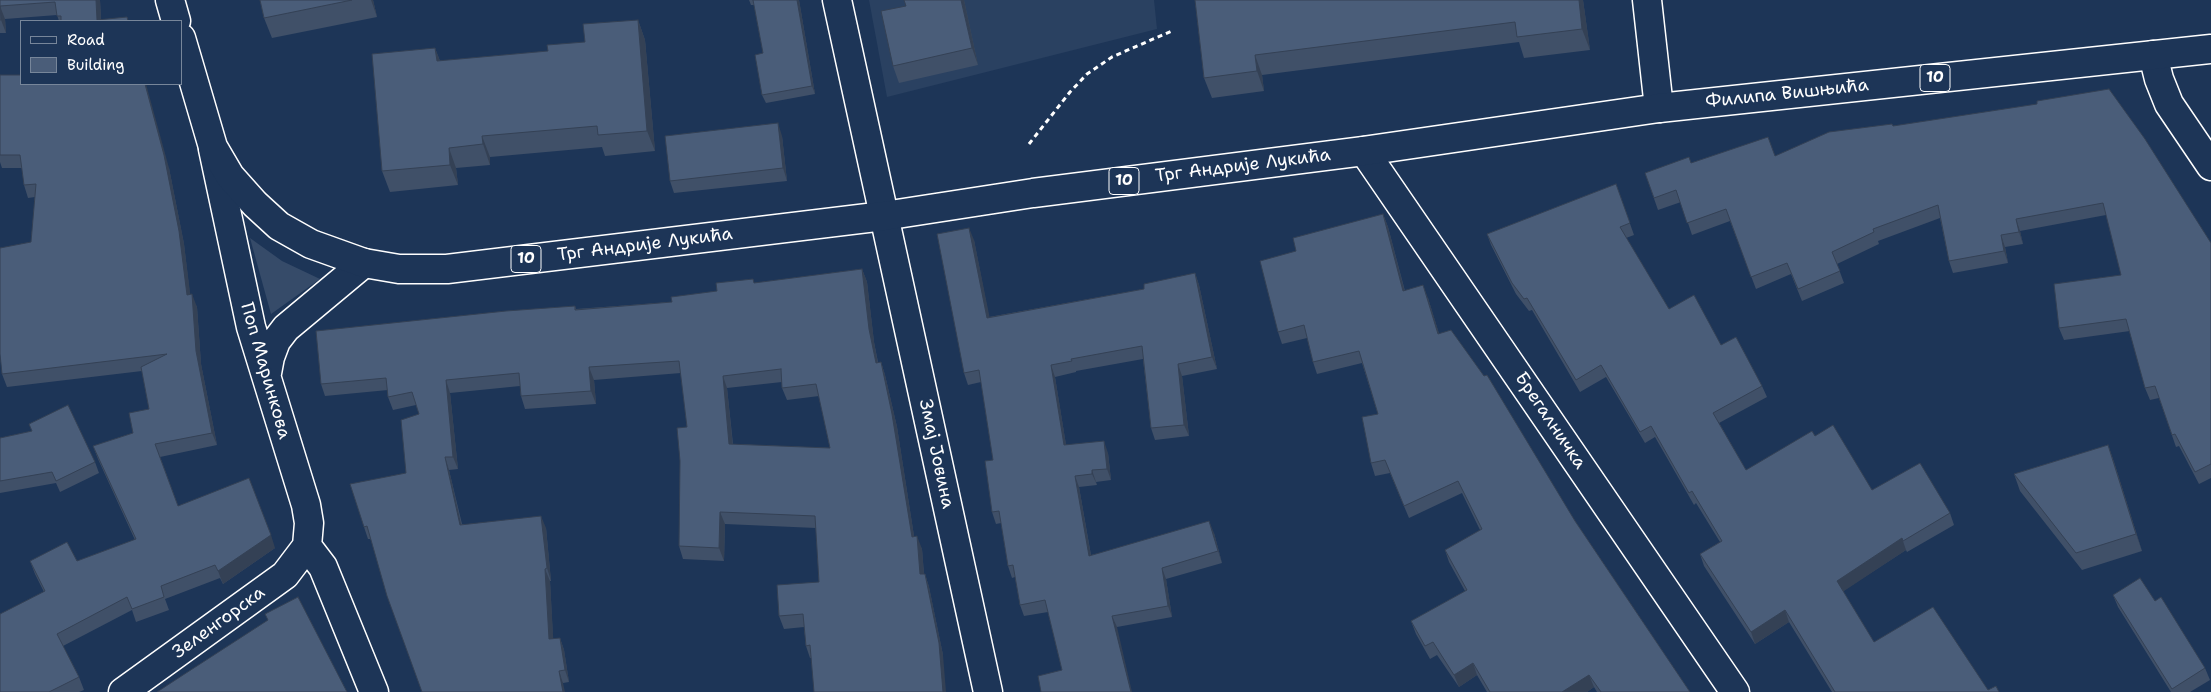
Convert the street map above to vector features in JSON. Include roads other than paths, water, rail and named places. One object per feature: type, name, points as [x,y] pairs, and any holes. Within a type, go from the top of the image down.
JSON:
[{"type":"street","points":[[170,0],[176,20]]},
{"type":"street","points":[[836,0],[884,216]]},
{"type":"street","points":[[1647,0],[1659,108]]},
{"type":"street","name":"Поп Маринкова","points":[[182,42],[212,147],[251,326],[306,505],[309,523],[307,546]]},
{"type":"street","name":"Филипа Вишњића","points":[[1364,151],[1659,108],[2211,49]]},
{"type":"street","points":[[2153,55],[2159,79],[2169,104],[2211,166]]},
{"type":"street","name":"Трг Андрије Лукића","points":[[212,147],[230,176],[279,226],[311,244],[364,263],[399,269],[447,269],[884,216],[1043,192],[1364,151]]},
{"type":"street","name":"Брегалничка","points":[[1364,151],[1735,692]]},
{"type":"street","name":"Змај Јовина","points":[[884,216],[988,692]]},
{"type":"street","points":[[267,373],[273,349],[286,328],[364,263]]},
{"type":"street","points":[[307,546],[323,567],[374,692]]},
{"type":"street","name":"Зеленгорска","points":[[123,692],[285,575],[307,546]]}]
